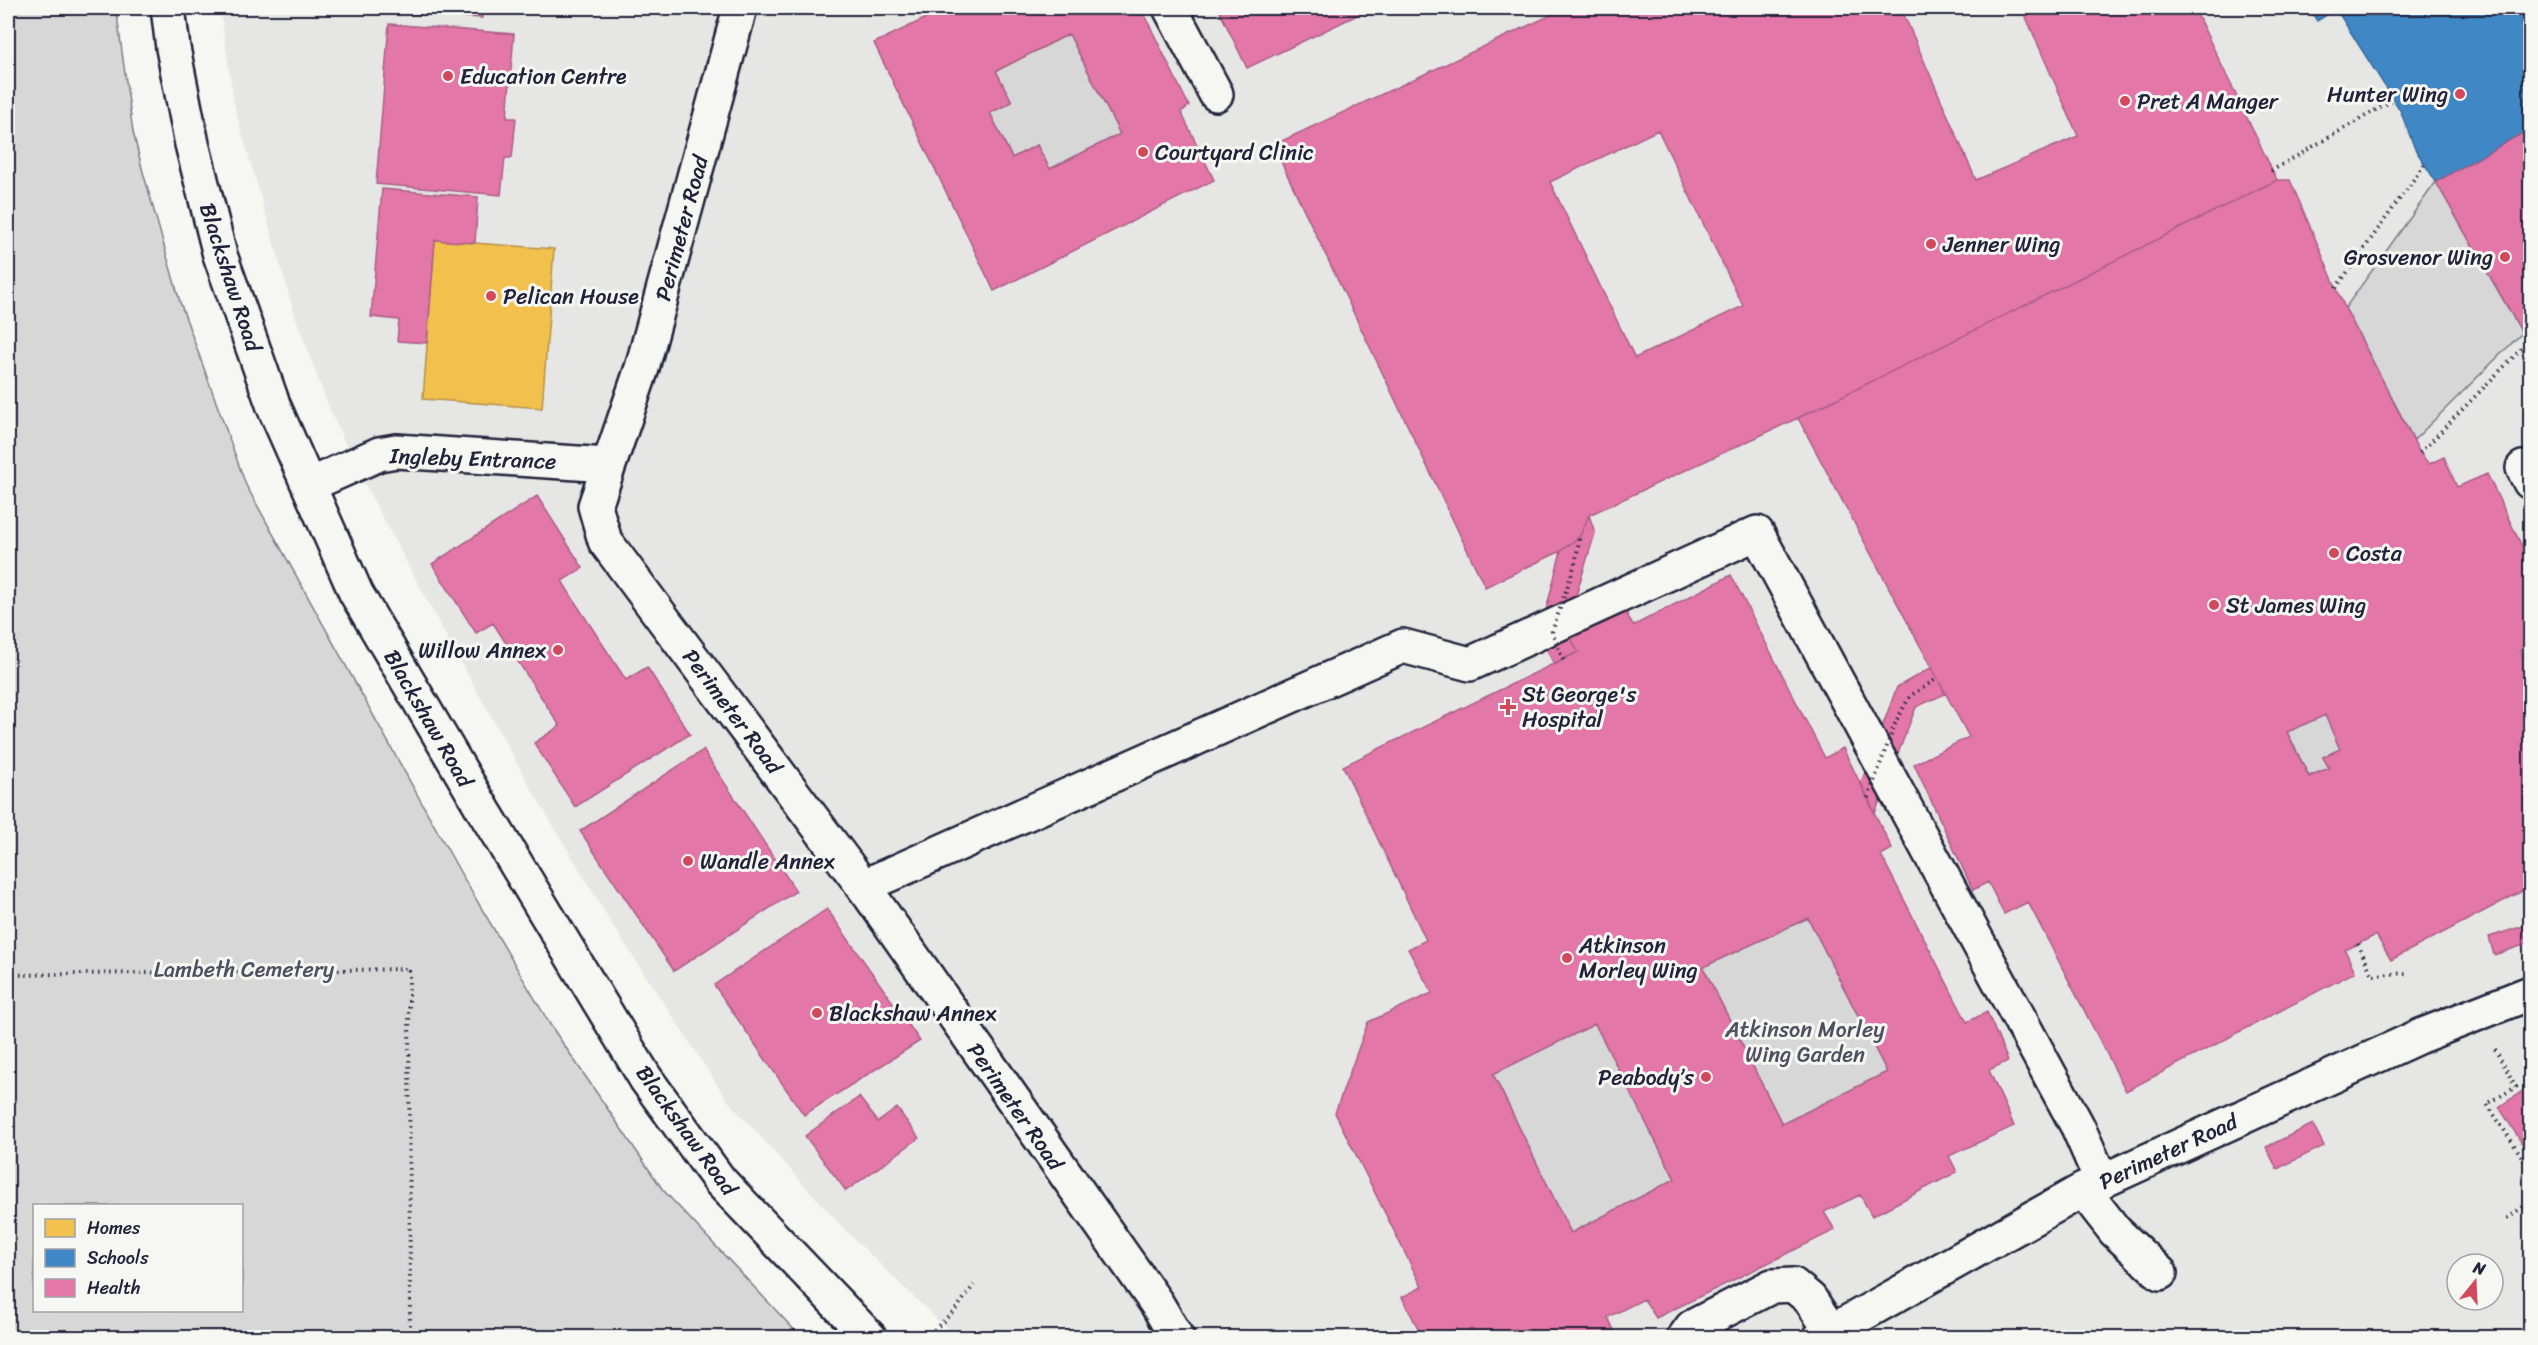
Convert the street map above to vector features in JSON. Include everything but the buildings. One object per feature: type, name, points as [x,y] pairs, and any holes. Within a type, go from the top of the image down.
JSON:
[{"type":"street","name":"Blackshaw Road","points":[[168,8],[173,48],[192,144],[220,255],[274,407],[356,592],[484,811],[646,1079],[720,1181],[870,1338]]},
{"type":"street","name":"Perimeter Road","points":[[740,8],[642,368],[595,506],[605,541],[864,886],[1157,1304],[1177,1338]]},
{"type":"street","points":[[1170,8],[1216,94]]},
{"type":"street","name":"Ingleby Entrance","points":[[309,485],[379,454],[396,451],[608,465]]},
{"type":"street","points":[[864,886],[1403,646],[1470,664],[1757,533],[2078,1127],[2093,1186],[2115,1231],[2160,1273]]},
{"type":"street","name":"Perimeter Road","points":[[1826,1334],[2093,1186],[2418,1037],[2530,993]]},
{"type":"street","points":[[1684,1338],[1692,1327],[1772,1286],[1793,1285],[1810,1299],[1826,1334]]},
{"type":"path","points":[[2271,171],[2393,100]]},
{"type":"path","points":[[2336,288],[2424,165]]},
{"type":"path","points":[[2420,453],[2528,342]]},
{"type":"path","points":[[1563,660],[1552,632],[1575,564],[1580,536]]},
{"type":"path","points":[[1868,798],[1896,722],[1910,696],[1938,678]]},
{"type":"path","points":[[2358,944],[2372,975],[2409,973]]},
{"type":"path","points":[[8,975],[409,969],[410,1338]]},
{"type":"path","points":[[2506,1067],[2516,1087],[2487,1104],[2530,1169]]},
{"type":"path","points":[[2507,1218],[2530,1202]]},
{"type":"path","points":[[933,1330],[957,1308],[974,1285]]},
{"type":"shaded area","name":"St George's Hospital","points":[[220,8],[2530,8],[2530,1337],[955,1337],[845,1230],[728,1101],[613,926],[532,790],[354,464],[326,400],[296,319],[235,109]]},
{"type":"green space","name":"Lambeth Cemetery","points":[[8,8],[116,8],[133,132],[143,172],[180,302],[246,485],[460,872],[551,1026],[663,1190],[801,1337],[8,1337]]},
{"type":"green space","points":[[1069,34],[1120,134],[1050,169],[1037,145],[1012,158],[990,113],[1012,102],[996,71]]},
{"type":"green space","points":[[2436,182],[2522,333],[2414,440],[2345,308]]},
{"type":"green space","points":[[2325,715],[2340,749],[2323,757],[2329,768],[2309,776],[2287,732]]},
{"type":"green space","name":"Atkinson Morley Wing Garden","points":[[1808,918],[1887,1072],[1782,1124],[1703,967]]},
{"type":"green space","points":[[1595,1024],[1675,1179],[1571,1233],[1493,1074]]},
{"type":"place","name":"Education Centre","points":[[448,76]]},
{"type":"place","name":"Hunter Wing","points":[[2460,94]]},
{"type":"place","name":"Pret A Manger","points":[[2125,101]]},
{"type":"place","name":"Courtyard Clinic","points":[[1143,152]]},
{"type":"place","name":"Jenner Wing","points":[[1931,244]]},
{"type":"place","name":"Grosvenor Wing","points":[[2505,257]]},
{"type":"place","name":"Pelican House","points":[[491,296]]},
{"type":"place","name":"Costa","points":[[2334,553]]},
{"type":"place","name":"St James Wing","points":[[2214,605]]},
{"type":"place","name":"Willow Annex","points":[[558,650]]},
{"type":"place","name":"St George's Hospital","points":[[1508,707]]},
{"type":"place","name":"Wandle Annex","points":[[688,861]]},
{"type":"place","name":"Atkinson Morley Wing","points":[[1567,958]]},
{"type":"place","name":"Blackshaw Annex","points":[[817,1013]]},
{"type":"place","name":"Peabody’s","points":[[1706,1077]]}]
